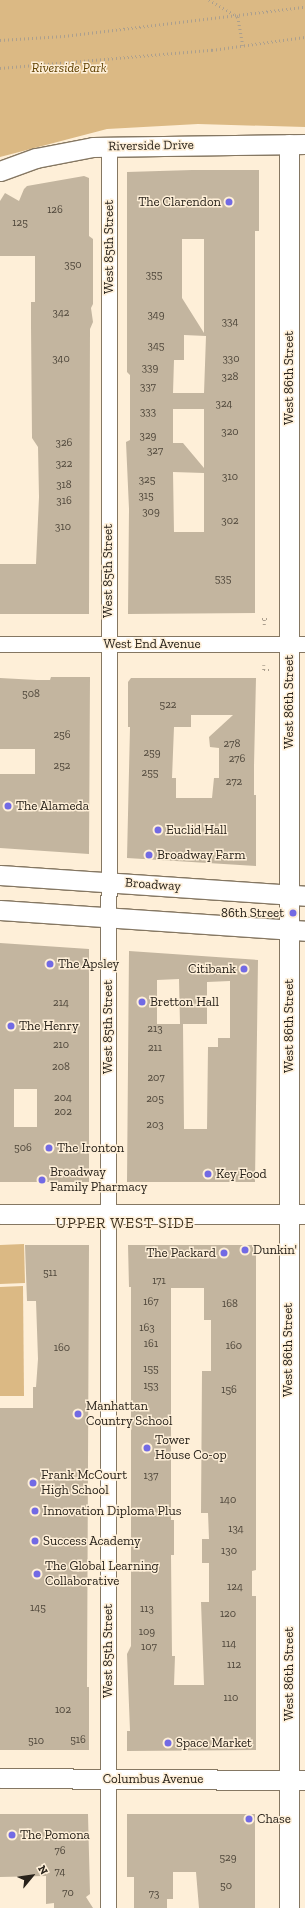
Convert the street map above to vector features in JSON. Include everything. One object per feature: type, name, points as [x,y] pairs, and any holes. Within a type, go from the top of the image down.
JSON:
[{"type":"main road","name":"Riverside Drive","points":[[0,171],[48,155],[108,146],[297,144]]},
{"type":"main road","name":"West 86th Street","points":[[288,1908],[297,1780],[297,144]]},
{"type":"main road","name":"Broadway","points":[[0,875],[297,895]]},
{"type":"main road","points":[[0,910],[297,930]]},
{"type":"main road","points":[[0,1214],[297,1214]]},
{"type":"main road","name":"Columbus Avenue","points":[[0,1778],[297,1780]]},
{"type":"street","name":"West 85th Street","points":[[108,146],[108,1908]]},
{"type":"street","name":"West End Avenue","points":[[0,644],[297,644]]},
{"type":"path","points":[[209,0],[238,17]]},
{"type":"path","points":[[0,40],[64,36],[238,17],[305,7]]},
{"type":"path","points":[[238,17],[242,46]]},
{"type":"path","points":[[0,68],[242,46],[305,37]]},
{"type":"path","points":[[264,625],[263,619],[270,619]]},
{"type":"path","points":[[264,665],[264,670],[269,670]]},
{"type":"green space","name":"Riverside Park","points":[[0,0],[305,0],[305,127],[198,124],[107,129],[0,157]]},
{"type":"green space","points":[[24,1244],[25,1283],[0,1284],[0,1245]]},
{"type":"green space","points":[[23,1286],[24,1396],[0,1396],[0,1287]]},
{"type":"building","points":[[259,170],[259,231],[255,231],[255,613],[128,614],[129,509],[126,442],[130,440],[130,375],[127,372],[127,172]],"holes":[[[182,239],[204,239],[204,333],[182,298]],[[184,335],[206,336],[204,393],[173,393],[174,360],[184,360]],[[173,409],[204,409],[204,468],[183,443],[173,443]],[[173,472],[204,473],[204,532],[174,532]]]},
{"type":"building","points":[[84,176],[89,178],[89,236],[93,239],[93,304],[91,308],[93,322],[90,329],[89,614],[0,614],[0,564],[36,564],[39,497],[38,447],[32,438],[31,302],[35,302],[35,256],[0,256],[0,201],[5,193],[19,201],[24,189],[27,186]]},
{"type":"building","points":[[51,677],[90,677],[89,854],[0,848],[0,774],[35,774],[35,749],[0,749],[0,678],[50,680]]},
{"type":"building","points":[[131,678],[256,678],[254,795],[256,795],[256,866],[127,858],[130,727],[128,727],[128,682]],"holes":[[[191,715],[233,715],[209,737],[210,747],[219,748],[219,778],[214,778],[212,798],[176,798],[176,778],[172,778],[174,727],[191,727]]]},
{"type":"building","points":[[0,943],[89,949],[89,1182],[0,1182]],"holes":[[[14,1089],[37,1089],[37,1127],[14,1127]]]},
{"type":"building","points":[[129,951],[258,960],[255,1182],[127,1182]],"holes":[[[179,979],[180,1024],[157,1024],[157,980]],[[230,981],[230,1038],[218,1038],[218,1047],[208,1047],[207,1129],[184,1129],[183,1024],[207,1024],[207,982]]]},
{"type":"building","points":[[25,1245],[89,1245],[87,1687],[89,1687],[89,1750],[0,1750],[0,1408],[33,1408],[33,1387],[36,1387],[38,1359],[36,1301],[27,1301]]},
{"type":"building","points":[[128,1245],[256,1245],[256,1570],[252,1571],[252,1596],[256,1596],[256,1750],[127,1751],[127,1731],[130,1731],[127,1654],[131,1646],[131,1287],[129,1287]],"holes":[[[171,1288],[204,1288],[204,1320],[211,1320],[211,1371],[202,1371],[201,1513],[208,1513],[209,1539],[202,1539],[202,1563],[209,1563],[209,1602],[201,1602],[204,1685],[174,1685],[175,1656],[172,1656],[171,1555],[174,1555],[174,1520],[171,1520]]]},
{"type":"building","points":[[0,1814],[88,1814],[90,1894],[86,1897],[93,1908],[54,1908],[54,1903],[46,1904],[46,1876],[0,1877]]},
{"type":"building","points":[[127,1814],[255,1814],[255,1908],[199,1908],[196,1872],[173,1872],[173,1899],[167,1899],[167,1908],[134,1908],[134,1877],[127,1877]]},
{"type":"place","name":"The Clarendon","points":[[229,202]]},
{"type":"place","name":"The Alameda","points":[[8,806]]},
{"type":"place","name":"Euclid Hall","points":[[158,830]]},
{"type":"place","name":"Broadway Farm","points":[[149,855]]},
{"type":"place","name":"86th Street","points":[[293,913]]},
{"type":"place","name":"The Apsley","points":[[50,964]]},
{"type":"place","name":"Citibank","points":[[244,969]]},
{"type":"place","name":"Bretton Hall","points":[[142,1002]]},
{"type":"place","name":"The Henry","points":[[11,1026]]},
{"type":"place","name":"The Ironton","points":[[49,1148]]},
{"type":"place","name":"Key Food","points":[[208,1174]]},
{"type":"place","name":"Broadway Family Pharmacy","points":[[42,1180]]},
{"type":"place","name":"Dunkin'","points":[[245,1250]]},
{"type":"place","name":"The Packard","points":[[224,1253]]},
{"type":"place","name":"Manhattan Country School","points":[[78,1414]]},
{"type":"place","name":"Tower House Co-op","points":[[147,1448]]},
{"type":"place","name":"Frank McCourt High School","points":[[33,1483]]},
{"type":"place","name":"Innovation Diploma Plus","points":[[35,1511]]},
{"type":"place","name":"Success Academy","points":[[35,1541]]},
{"type":"place","name":"The Global Learning Collaborative","points":[[37,1574]]},
{"type":"place","name":"Space Market","points":[[168,1743]]},
{"type":"place","name":"Chase","points":[[249,1819]]},
{"type":"place","name":"The Pomona","points":[[12,1835]]},
{"type":"district","name":"UPPER WEST SIDE","points":[[125,1224]]}]
